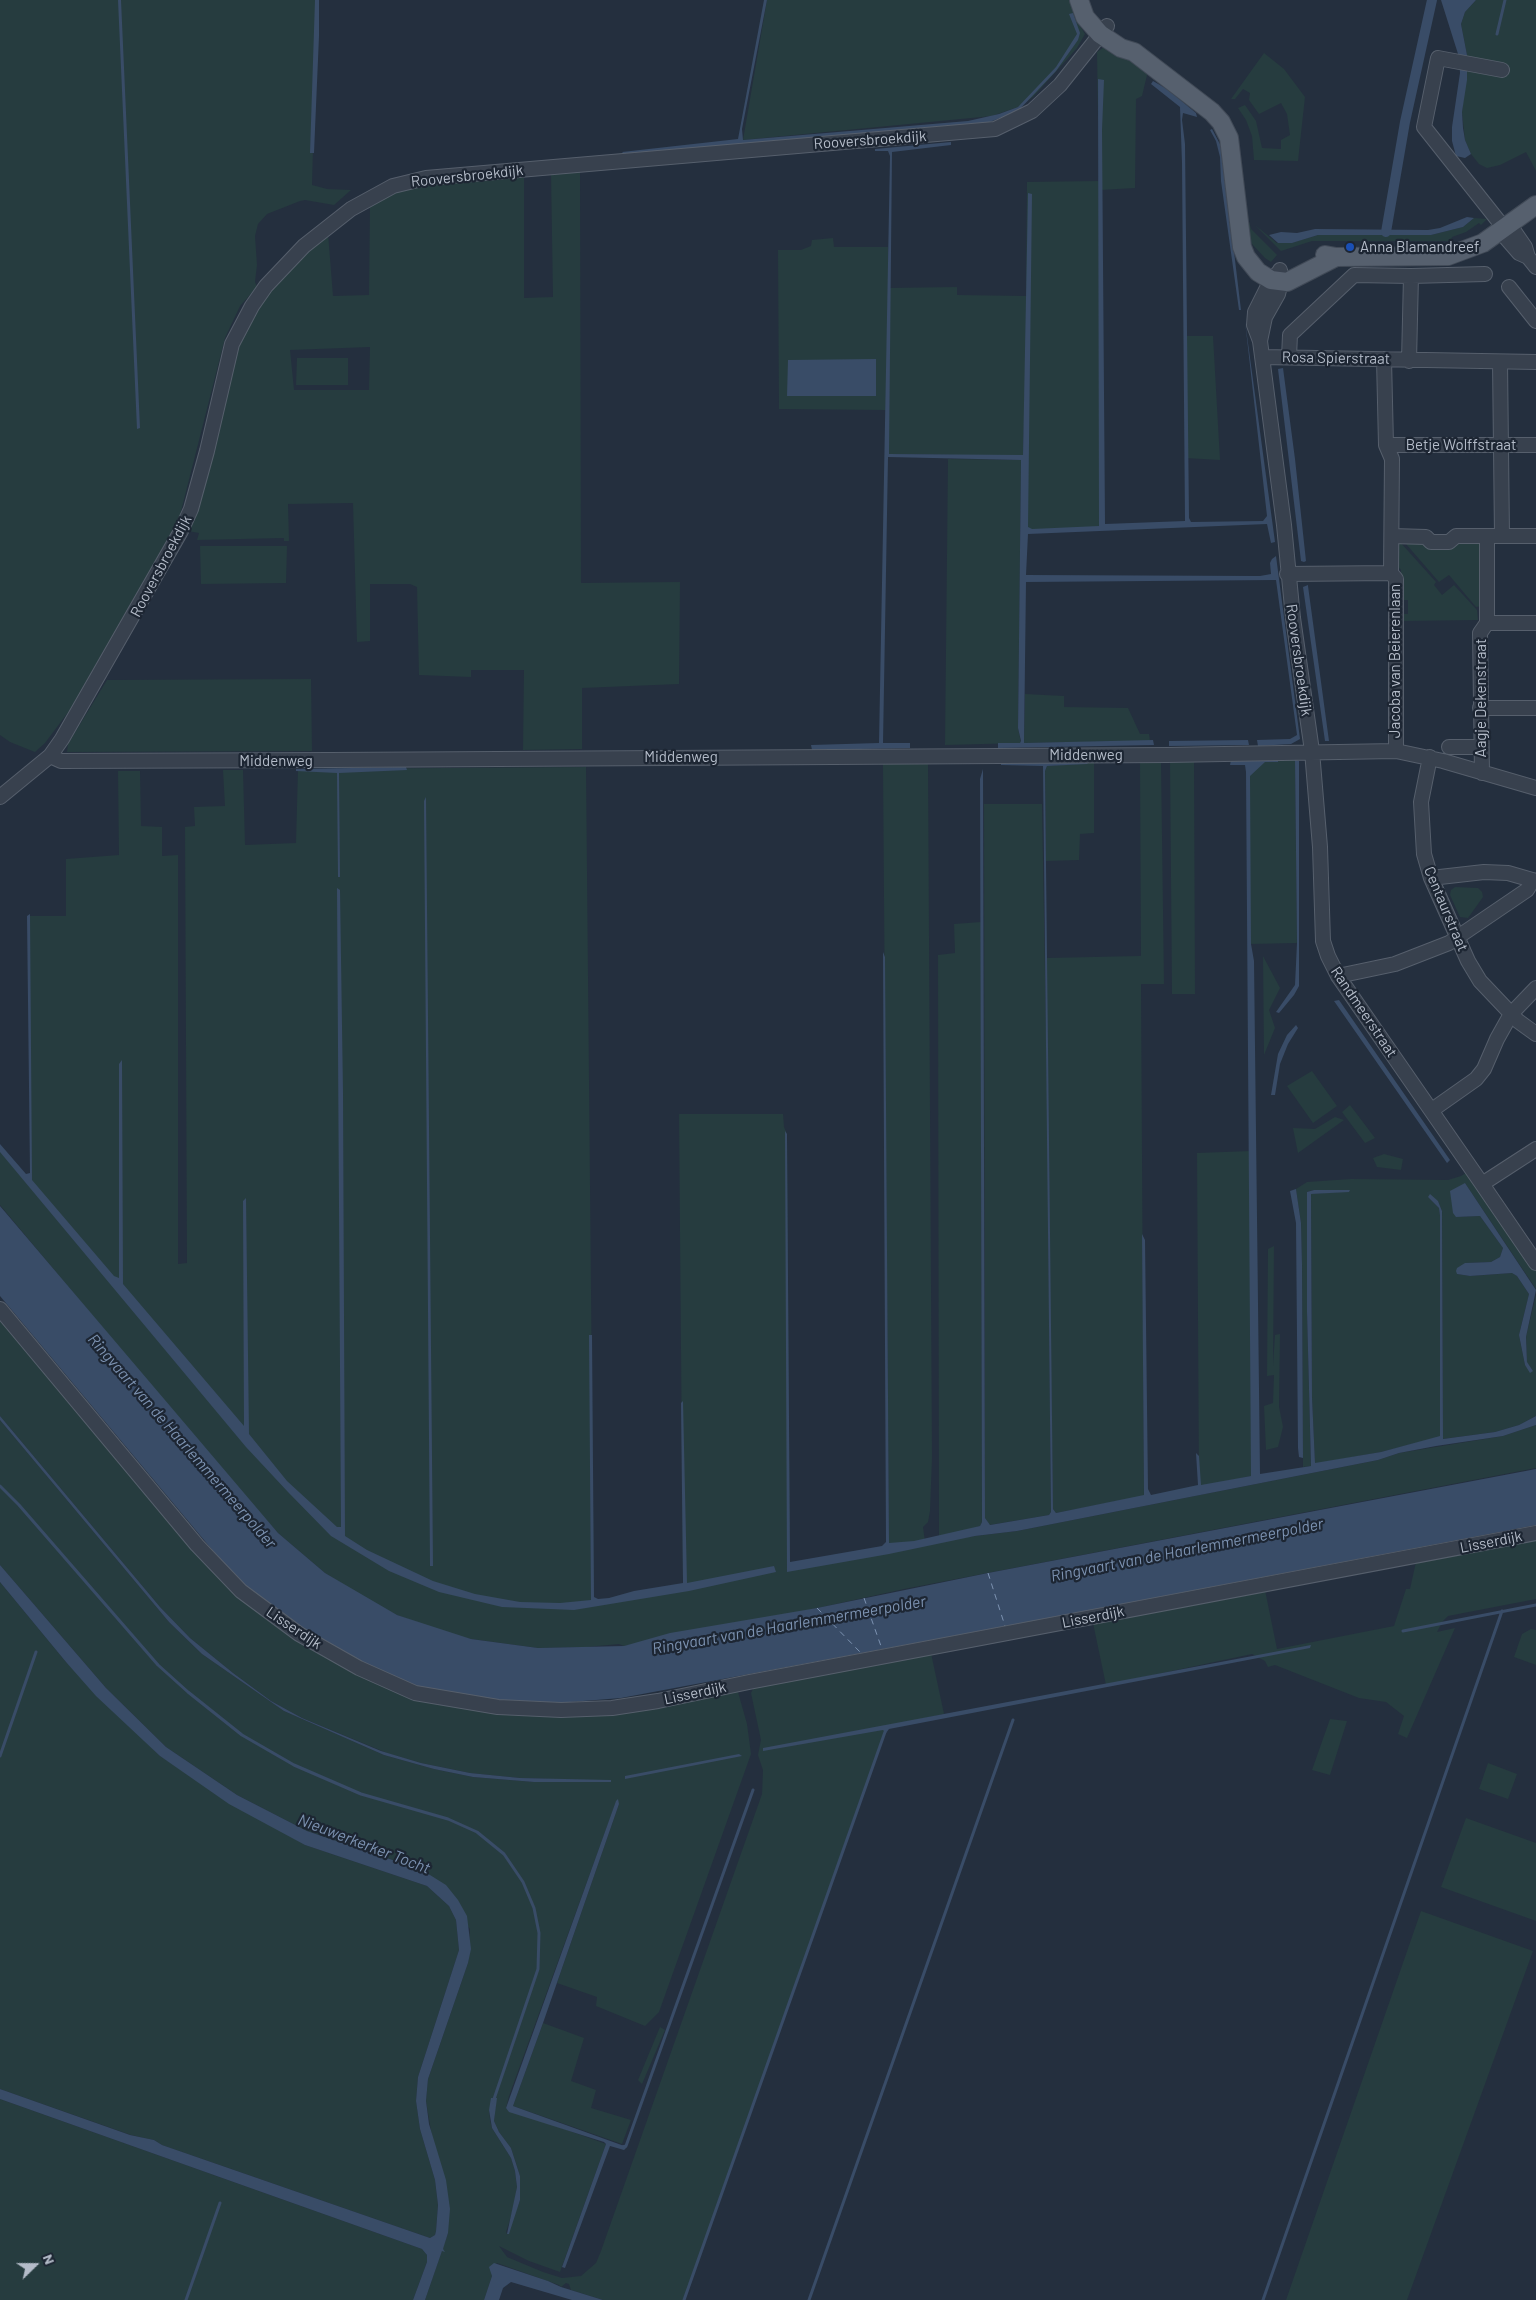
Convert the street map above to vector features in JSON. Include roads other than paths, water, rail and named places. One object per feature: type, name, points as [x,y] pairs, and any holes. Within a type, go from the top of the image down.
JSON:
[{"type":"main road","points":[[1079,0],[1085,17],[1104,30],[1121,48],[1134,52],[1212,112],[1226,129],[1229,138],[1242,236],[1277,278],[1289,269],[1326,254],[1336,257],[1448,256],[1476,248],[1508,232],[1536,212]]},
{"type":"main road","points":[[1090,0],[1104,30]]},
{"type":"main road","points":[[1508,232],[1536,205]]},
{"type":"street","name":"Rooversbroekdijk","points":[[0,797],[50,756],[82,706],[181,532],[191,509],[207,451],[232,344],[252,306],[266,286],[304,246],[351,209],[393,186],[426,178],[995,129],[1032,111],[1060,85],[1104,30]]},
{"type":"street","points":[[1502,70],[1438,58],[1424,127],[1508,232],[1518,253],[1532,262]]},
{"type":"street","points":[[1289,357],[1290,335],[1354,275],[1485,274]]},
{"type":"street","name":"Rosa Spierstraat","points":[[1410,361],[1411,276]]},
{"type":"street","name":"Rooversbroekdijk","points":[[1277,278],[1254,315],[1254,325],[1260,341],[1284,525],[1288,574],[1312,751]]},
{"type":"street","points":[[1509,287],[1536,321]]},
{"type":"street","name":"Rosa Spierstraat","points":[[1262,357],[1536,362]]},
{"type":"street","name":"Jacoba van Beierenlaan","points":[[1384,359],[1386,445],[1392,459],[1391,573],[1396,579],[1396,751]]},
{"type":"street","points":[[1500,362],[1502,536]]},
{"type":"street","name":"Betje Wolffstraat","points":[[1386,445],[1536,445]]},
{"type":"street","points":[[1392,536],[1426,537],[1431,542],[1449,542],[1456,536],[1536,536]]},
{"type":"street","name":"Aagje Dekenstraat","points":[[1482,773],[1480,633],[1487,623],[1487,536]]},
{"type":"street","name":"Jacoba van Beierenlaan","points":[[1288,574],[1391,573]]},
{"type":"street","points":[[1487,623],[1536,623]]},
{"type":"street","points":[[1480,708],[1536,708]]},
{"type":"street","points":[[1449,747],[1481,747]]},
{"type":"street","name":"Middenweg","points":[[50,756],[61,761],[331,760],[1167,755],[1312,751]]},
{"type":"street","points":[[1312,751],[1396,751],[1430,758],[1536,788]]},
{"type":"street","name":"Randmeerstraat","points":[[1312,751],[1320,847],[1323,941],[1328,956],[1338,976],[1536,1262]]},
{"type":"street","name":"Centaurstraat","points":[[1430,758],[1421,802],[1424,854],[1431,878],[1457,938],[1480,981],[1511,1014],[1536,1034]]},
{"type":"street","points":[[1338,976],[1395,964],[1457,938],[1527,890],[1535,880],[1508,873],[1484,872],[1431,878]]},
{"type":"street","points":[[1432,1110],[1476,1079],[1484,1069],[1497,1038],[1511,1014],[1536,988]]},
{"type":"street","points":[[1482,1184],[1536,1150]]},
{"type":"street","name":"Lisserdijk","points":[[0,1309],[198,1545],[241,1591],[298,1634],[367,1672],[415,1693],[498,1707],[561,1710],[595,1709],[658,1701],[749,1682],[1536,1533]]},
{"type":"water","points":[[118,0],[121,0],[140,428],[137,429]]},
{"type":"water","points":[[315,0],[319,0],[319,36],[314,153],[310,153]]},
{"type":"water","points":[[764,0],[767,0],[742,129],[743,140],[968,121],[999,114],[1018,107],[1056,67],[1077,34],[1069,14],[1073,13],[1080,33],[1078,40],[1056,71],[1018,111],[987,123],[624,154],[622,152],[738,139]]},
{"type":"water","points":[[1441,0],[1476,0],[1465,12],[1461,24],[1467,55],[1467,80],[1462,112],[1463,128],[1465,140],[1471,154],[1465,158],[1456,156],[1452,141],[1452,127],[1460,73],[1459,57]]},
{"type":"water","points":[[1098,79],[1104,80],[1102,130],[1105,524],[1185,521],[1180,107],[1151,84],[1153,81],[1167,89],[1196,113],[1197,117],[1183,113],[1182,120],[1185,144],[1189,518],[1191,522],[1263,521],[1267,516],[1245,321],[1275,542],[1271,543],[1267,524],[1028,534],[1026,575],[1260,576],[1271,574],[1270,563],[1276,556],[1300,739],[1291,744],[1258,746],[1257,740],[1290,739],[1297,735],[1276,580],[1026,582],[1024,743],[1153,740],[1154,745],[998,748],[998,743],[1020,743],[1021,741],[1018,728],[1021,460],[888,457],[883,743],[910,743],[910,748],[812,750],[811,745],[879,743],[890,156],[888,151],[875,151],[875,149],[951,142],[951,145],[892,152],[889,454],[1023,455],[1028,193],[1032,194],[1028,527],[1032,529],[1099,526]]},
{"type":"water","points":[[1212,129],[1221,146],[1241,310],[1239,310],[1221,181],[1220,157],[1216,141],[1210,130]]},
{"type":"water","points":[[1467,217],[1474,218],[1463,227],[1431,235],[1318,235],[1292,243],[1278,243],[1269,235],[1281,232],[1297,233],[1315,229],[1428,230],[1440,228]]},
{"type":"water","points":[[876,359],[876,396],[787,396],[788,360]]},
{"type":"water","points":[[1283,368],[1295,459],[1306,561],[1304,562],[1301,561],[1278,369]]},
{"type":"water","points":[[1308,585],[1329,741],[1325,741],[1303,587]]},
{"type":"water","points":[[1248,740],[1249,745],[1169,746],[1169,741]]},
{"type":"water","points":[[1278,759],[1278,762],[1265,762],[1250,776],[1260,1474],[1311,1466],[1307,1312],[1307,1192],[1314,1190],[1350,1190],[1349,1192],[1311,1194],[1312,1397],[1315,1463],[1381,1452],[1440,1436],[1440,1216],[1439,1208],[1428,1197],[1430,1194],[1438,1201],[1442,1211],[1443,1439],[1495,1432],[1519,1425],[1536,1416],[1536,1425],[1503,1436],[1399,1453],[1378,1460],[1017,1531],[975,1536],[889,1554],[787,1572],[785,1131],[787,1134],[790,1562],[882,1546],[886,1542],[883,952],[885,957],[889,1543],[914,1541],[980,1526],[982,1522],[980,779],[983,769],[985,1518],[990,1525],[1049,1515],[1051,1512],[1043,766],[1001,765],[1001,763],[1088,763],[1047,766],[1045,771],[1053,1509],[1056,1513],[1144,1495],[1142,1234],[1145,1240],[1148,1489],[1151,1495],[1198,1485],[1196,1453],[1199,1456],[1201,1485],[1251,1476],[1246,772],[1245,765],[1230,765],[1231,760]]},
{"type":"water","points":[[1295,760],[1299,761],[1299,986],[1279,1013],[1276,1012],[1295,985],[1297,943]]},
{"type":"water","points":[[406,767],[407,770],[339,773],[340,877],[338,877],[337,773],[296,771],[296,769]]},
{"type":"water","points":[[426,797],[433,1566],[430,1566],[424,801]]},
{"type":"water","points":[[337,888],[340,890],[343,1093],[345,1536],[367,1550],[433,1581],[475,1594],[520,1602],[560,1603],[591,1600],[589,1335],[592,1335],[594,1597],[598,1599],[609,1598],[634,1591],[683,1583],[681,1403],[683,1401],[687,1583],[774,1566],[776,1572],[689,1591],[574,1610],[502,1607],[439,1592],[389,1571],[331,1536],[246,1447],[0,1152],[0,1144],[26,1174],[30,1173],[27,916],[30,914],[32,1180],[114,1276],[119,1278],[119,1064],[122,1060],[123,1284],[244,1426],[243,1201],[246,1198],[249,1434],[287,1481],[337,1527],[341,1527]]},
{"type":"water","points":[[1339,1000],[1450,1160],[1447,1163],[1334,1001]]},
{"type":"water","points":[[1296,1025],[1298,1028],[1288,1044],[1280,1064],[1275,1095],[1271,1095],[1278,1054],[1287,1035]]},
{"type":"water","points":[[1465,1183],[1536,1290],[1526,1337],[1527,1362],[1533,1371],[1530,1373],[1525,1365],[1519,1335],[1529,1294],[1517,1276],[1512,1273],[1470,1276],[1457,1274],[1457,1268],[1465,1263],[1491,1262],[1500,1257],[1503,1248],[1480,1216],[1456,1217],[1453,1213],[1450,1191]]},
{"type":"water","points":[[1296,1189],[1301,1223],[1303,1458],[1299,1457],[1298,1448],[1296,1223],[1290,1191]]},
{"type":"water","name":"Ringvaart van de Haarlemmermeerpolder","points":[[0,1206],[278,1533],[325,1573],[397,1615],[471,1639],[538,1648],[624,1646],[670,1633],[817,1608],[988,1573],[1536,1469],[1536,1525],[621,1698],[545,1704],[456,1696],[409,1684],[353,1659],[312,1637],[254,1594],[224,1564],[0,1296]]},
{"type":"water","points":[[0,1416],[160,1607],[190,1638],[271,1701],[302,1718],[381,1751],[421,1763],[470,1773],[520,1778],[611,1780],[611,1782],[534,1782],[473,1777],[434,1769],[384,1755],[284,1711],[202,1654],[169,1622],[0,1420]]},
{"type":"water","points":[[0,1565],[106,1688],[166,1747],[237,1795],[307,1831],[422,1870],[446,1885],[458,1900],[467,1916],[471,1949],[468,1963],[428,2079],[426,2101],[429,2124],[446,2180],[450,2209],[448,2233],[443,2249],[445,2252],[442,2251],[425,2300],[413,2300],[427,2262],[427,2255],[422,2249],[0,2099],[0,2089],[130,2135],[154,2140],[162,2145],[430,2238],[435,2235],[436,2231],[438,2205],[435,2180],[420,2129],[416,2101],[418,2077],[459,1950],[456,1920],[449,1906],[427,1886],[305,1845],[229,1804],[160,1756],[96,1696],[66,1662],[0,1582]]},
{"type":"water","points":[[1311,1645],[1310,1648],[889,1729],[886,1733],[883,1730],[763,1751],[763,1748]]},
{"type":"water","points":[[739,1754],[742,1756],[625,1779],[625,1776]]},
{"type":"water","points":[[618,1799],[619,1804],[513,2106],[627,2147],[624,2150],[610,2146],[565,2268],[562,2267],[606,2144],[509,2112],[506,2108]]},
{"type":"water","points":[[491,2098],[497,2098],[494,2121],[499,2132],[511,2148],[520,2176],[520,2200],[509,2234],[507,2234],[517,2187],[515,2171],[511,2158],[492,2128],[489,2110]]},
{"type":"water","points":[[494,2263],[603,2300],[572,2300],[511,2282],[503,2288],[499,2300],[484,2300],[492,2276],[489,2267]]},
{"type":"waterway","points":[[1386,232],[1405,122],[1432,0]]},
{"type":"waterway","points":[[1497,34],[1505,0]]},
{"type":"waterway","points":[[0,1486],[19,1505],[158,1665],[188,1692],[242,1735],[294,1765],[361,1794],[448,1819],[477,1832],[504,1854],[523,1882],[534,1908],[539,1933],[538,1969],[493,2102]]},
{"type":"waterway","points":[[1403,1631],[1536,1605]]},
{"type":"waterway","points":[[1263,2300],[1502,1611]]},
{"type":"waterway","points":[[0,1756],[36,1652]]},
{"type":"waterway","points":[[809,2300],[1013,1720]]},
{"type":"waterway","points":[[684,2300],[885,1732]]},
{"type":"waterway","points":[[622,2147],[626,2146],[753,1790]]},
{"type":"waterway","points":[[186,2300],[220,2203]]},
{"type":"place","name":"Anna Blamandreef","points":[[1350,247]]},
{"type":"water label","name":"Nieuwerkerker Tocht","points":[[364,1844]]}]
